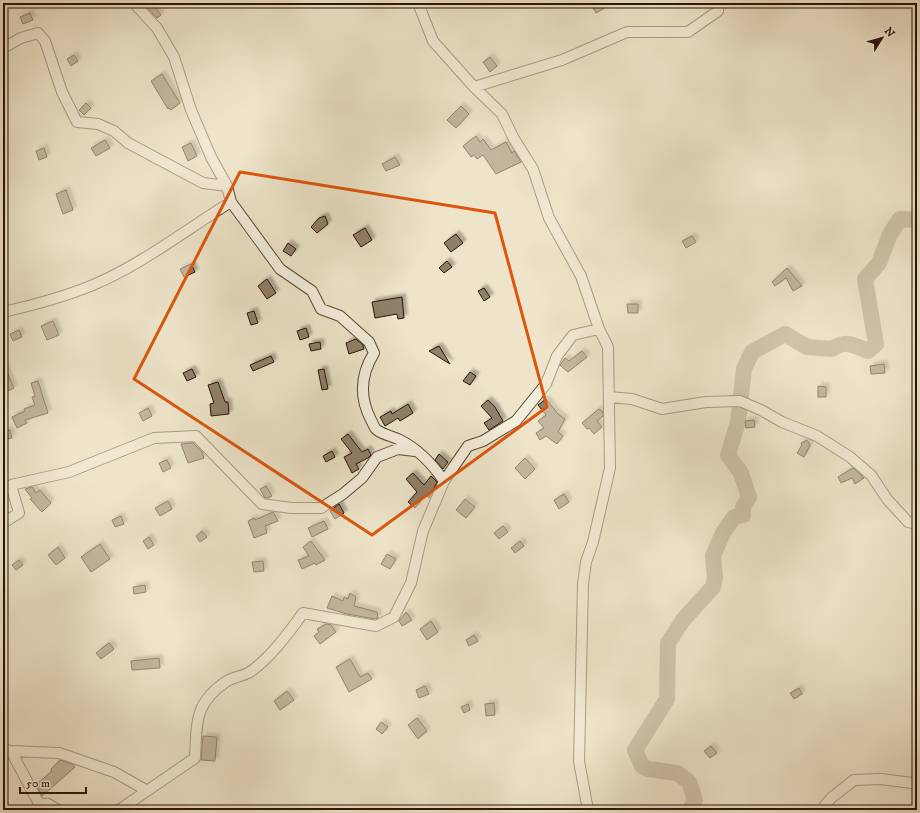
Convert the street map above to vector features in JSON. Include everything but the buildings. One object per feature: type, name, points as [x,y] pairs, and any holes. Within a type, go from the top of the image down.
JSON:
[{"type":"street","points":[[134,3],[157,28],[174,57],[191,110],[211,157],[227,186],[231,202],[280,269],[312,291],[321,309],[340,316],[369,342],[374,353],[369,361],[363,378],[362,396],[368,414],[376,430],[399,439],[417,451],[444,481]]},
{"type":"street","points":[[418,3],[432,42],[474,87],[502,114],[514,139],[533,169],[548,218],[581,276],[599,329],[608,347],[610,468],[593,542],[586,562],[583,584],[580,761],[588,810]]},
{"type":"street","points":[[474,87],[562,60],[627,32],[688,32],[718,11],[719,3]]},
{"type":"street","points":[[3,48],[21,38],[38,33],[45,41],[62,92],[77,122],[98,124],[114,131],[128,142],[203,183],[227,186]]},
{"type":"street","points":[[3,312],[53,300],[94,284],[139,260],[231,202]]},
{"type":"street","points":[[119,810],[146,790],[195,758],[198,716],[205,700],[228,681],[249,673],[270,655],[303,613],[376,626],[394,617],[411,583],[423,531],[444,481],[468,446],[483,441],[516,421],[546,384],[557,356],[573,335],[599,329]]},
{"type":"street","points":[[609,397],[632,399],[662,409],[706,402],[740,401],[761,410],[782,422],[817,436],[850,457],[871,475],[887,499],[908,522],[917,524]]},
{"type":"street","points":[[3,524],[19,513],[11,485],[69,472],[154,438],[196,436],[262,504],[291,508],[321,508],[343,494],[362,478],[376,457],[398,449],[417,451]]},
{"type":"street","points":[[7,750],[59,753],[114,772],[146,790]]},
{"type":"street","points":[[7,750],[39,804],[48,804],[58,810]]},
{"type":"street","points":[[822,810],[831,798],[854,780],[881,780],[912,783],[917,780]]},
{"type":"highlighted area","points":[[240,172],[495,213],[547,407],[372,535],[134,379]]},
{"type":"waterway","points":[[690,810],[695,800],[689,782],[677,773],[648,769],[642,766],[635,750],[667,699],[668,643],[683,620],[713,587],[715,577],[713,556],[723,533],[734,517],[743,515],[743,507],[749,497],[741,473],[728,455],[738,422],[744,369],[752,352],[785,334],[807,347],[832,349],[842,344],[850,344],[868,351],[876,344],[865,279],[879,263],[890,234],[900,219],[917,220]]}]
